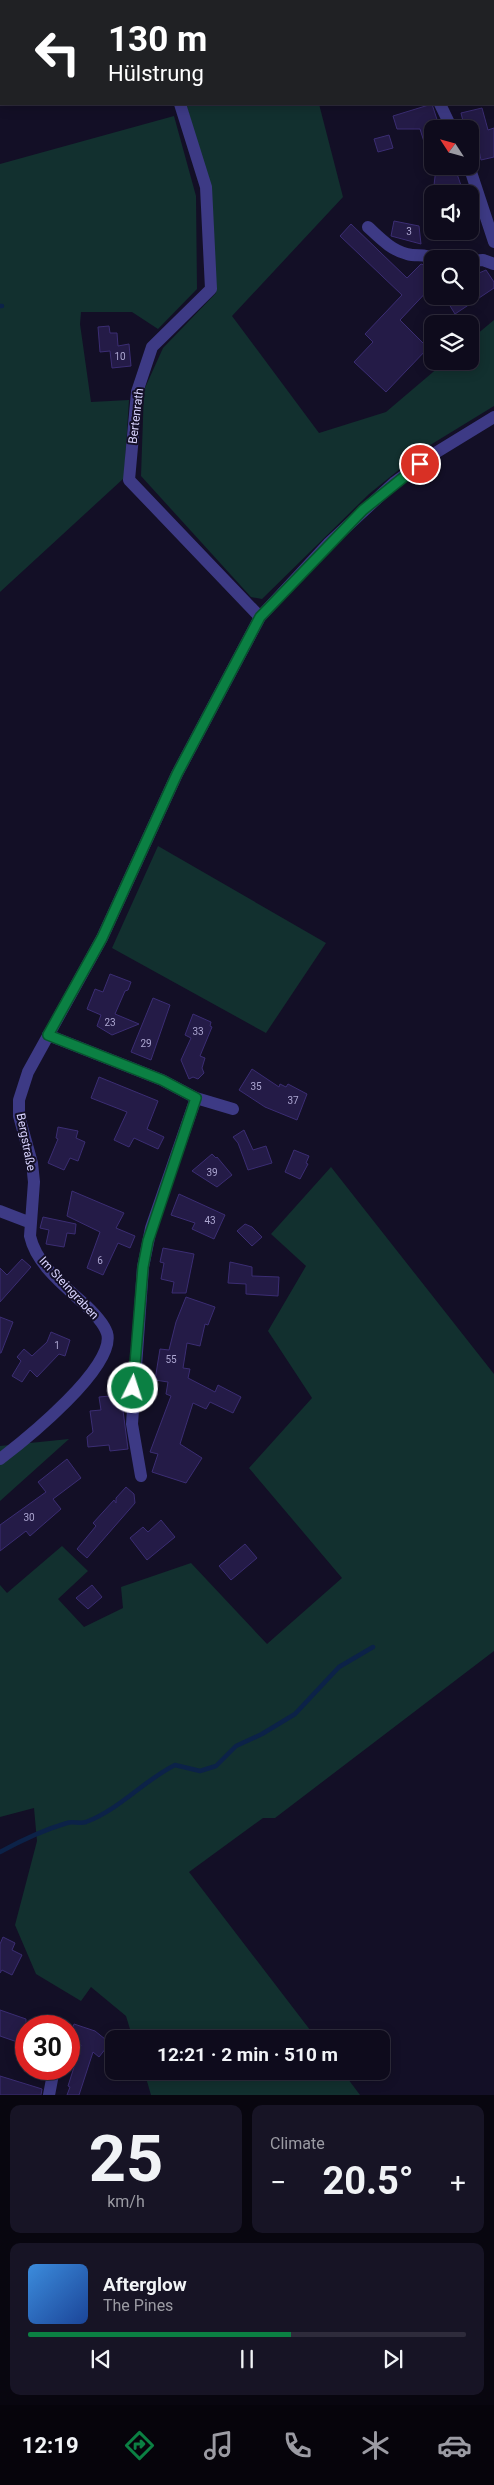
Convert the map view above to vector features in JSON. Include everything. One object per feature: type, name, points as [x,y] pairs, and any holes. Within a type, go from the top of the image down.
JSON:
[{"type":"street","name":"Bertenrath","points":[[180,105],[206,187],[211,289],[152,347],[137,392],[129,480],[260,617]]},
{"type":"street","points":[[440,105],[448,120]]},
{"type":"street","points":[[472,175],[494,242]]},
{"type":"street","points":[[368,227],[390,247],[408,255],[424,255]]},
{"type":"street","points":[[479,260],[494,264]]},
{"type":"street","name":"Bergstraße","points":[[31,1223],[34,1182],[32,1162],[19,1116],[19,1100],[28,1072],[102,938],[177,774],[260,617],[328,544],[395,482],[432,455],[494,417]]},
{"type":"street","points":[[48,1035],[162,1080],[196,1098],[233,1109]]},
{"type":"street","points":[[141,1476],[132,1424],[143,1267],[151,1228],[196,1098]]},
{"type":"street","points":[[0,1211],[31,1223]]},
{"type":"street","name":"Im Steingraben","points":[[0,1459],[82,1385],[103,1358],[107,1347],[107,1333],[102,1323],[39,1258],[32,1245],[31,1223]]},
{"type":"street","points":[[49,2095],[52,2080]]},
{"type":"green space","points":[[186,105],[319,105],[343,197],[232,316],[319,433],[386,412],[435,370],[479,370],[479,332],[494,320],[494,406],[427,447],[369,494],[262,599],[251,597],[141,476],[144,390],[163,348],[216,293],[211,189]]},
{"type":"green space","points":[[174,116],[196,196],[197,289],[158,329],[132,312],[81,312],[80,324],[91,402],[129,400],[124,478],[0,592],[0,164]]},
{"type":"green space","points":[[158,846],[326,943],[266,1033],[112,948]]},
{"type":"green space","points":[[331,1167],[494,1374],[494,1651],[275,1818],[263,1818],[189,1872],[310,2030],[130,2030],[126,2016],[91,1987],[81,2001],[36,1974],[15,1925],[37,1841],[34,1808],[0,1817],[0,1585],[7,1593],[62,1546],[88,1571],[58,1599],[84,1627],[123,1608],[121,1587],[191,1563],[267,1644],[342,1578],[249,1468],[312,1398],[268,1331],[306,1266],[271,1234]]},
{"type":"green space","points":[[69,1439],[0,1501],[0,1446]]},
{"type":"green space","points":[[147,2080],[349,2080],[360,2095],[151,2095]]},
{"type":"building","points":[[432,105],[437,120],[424,120],[424,142],[420,129],[397,129],[393,116]]},
{"type":"building","points":[[482,108],[488,130],[494,128],[494,157],[481,160],[479,120],[463,120],[461,113]]},
{"type":"building","points":[[389,135],[393,148],[378,152],[374,139]]},
{"type":"building","points":[[435,175],[457,175],[461,185],[434,185]]},
{"type":"building","points":[[394,221],[419,226],[421,244],[391,236]]},
{"type":"building","points":[[351,224],[407,278],[421,264],[424,265],[424,294],[400,320],[424,344],[424,352],[386,392],[354,362],[373,342],[365,334],[402,295],[340,236]]},
{"type":"building","points":[[486,270],[494,282],[494,288],[479,298],[479,273]]},
{"type":"building","points":[[450,305],[468,305],[455,314]]},
{"type":"building","points":[[109,326],[110,333],[117,333],[118,346],[129,344],[131,366],[112,368],[110,351],[100,352],[98,327]]},
{"type":"building","points":[[110,974],[131,982],[115,1014],[139,1024],[112,1035],[97,1026],[101,1015],[87,1009],[95,989],[103,992]]},
{"type":"building","points":[[153,998],[170,1005],[151,1060],[131,1052]]},
{"type":"building","points":[[193,1014],[211,1022],[210,1026],[212,1027],[200,1056],[205,1058],[202,1068],[204,1073],[198,1079],[193,1077],[189,1079],[181,1060],[191,1038],[185,1035]]},
{"type":"building","points":[[252,1069],[279,1087],[280,1084],[286,1087],[288,1084],[307,1094],[297,1120],[265,1107],[239,1090]]},
{"type":"building","points":[[99,1077],[158,1101],[147,1129],[164,1137],[158,1149],[134,1138],[129,1147],[114,1140],[127,1112],[91,1098]]},
{"type":"building","points":[[58,1127],[78,1131],[76,1138],[85,1142],[78,1161],[70,1158],[64,1170],[48,1163],[58,1139],[56,1138]]},
{"type":"building","points":[[244,1130],[253,1150],[266,1146],[272,1163],[248,1170],[238,1143],[233,1137]]},
{"type":"building","points":[[294,1150],[309,1156],[306,1163],[308,1164],[300,1179],[285,1172]]},
{"type":"building","points":[[212,1154],[217,1157],[232,1175],[217,1187],[192,1171]]},
{"type":"building","points":[[72,1191],[124,1213],[116,1228],[135,1236],[130,1248],[118,1243],[103,1275],[87,1268],[100,1232],[67,1216]]},
{"type":"building","points":[[179,1194],[225,1215],[214,1239],[192,1229],[195,1223],[171,1215]]},
{"type":"building","points":[[43,1217],[76,1224],[75,1234],[67,1233],[64,1247],[46,1244],[49,1230],[40,1228]]},
{"type":"building","points":[[245,1224],[252,1227],[262,1237],[252,1246],[237,1231]]},
{"type":"building","points":[[163,1248],[194,1254],[186,1293],[172,1293],[174,1282],[161,1279],[164,1263],[160,1262]]},
{"type":"building","points":[[22,1259],[31,1267],[0,1302],[0,1268],[7,1275]]},
{"type":"building","points":[[230,1262],[252,1267],[252,1276],[279,1277],[278,1296],[246,1294],[246,1284],[228,1283]]},
{"type":"building","points":[[186,1297],[215,1307],[208,1325],[205,1324],[200,1346],[187,1343],[183,1368],[190,1369],[188,1378],[215,1392],[218,1385],[241,1397],[233,1413],[210,1402],[206,1409],[193,1403],[180,1444],[202,1458],[186,1483],[152,1472],[158,1454],[150,1452],[171,1396],[166,1394],[168,1382],[155,1380],[160,1349],[169,1350],[176,1322]]},
{"type":"building","points":[[0,1317],[13,1322],[1,1353],[0,1353]]},
{"type":"building","points":[[51,1332],[70,1340],[65,1356],[59,1354],[37,1377],[30,1370],[22,1382],[12,1376],[21,1361],[17,1357],[24,1349],[32,1356],[47,1342]]},
{"type":"building","points":[[121,1395],[128,1449],[110,1451],[109,1445],[88,1447],[87,1437],[93,1432],[90,1411],[101,1410],[99,1397]]},
{"type":"building","points":[[67,1459],[81,1478],[53,1499],[61,1509],[30,1536],[26,1531],[0,1551],[0,1525],[46,1492],[38,1482]]},
{"type":"building","points":[[126,1487],[134,1494],[135,1503],[87,1558],[77,1549],[96,1526],[93,1523],[114,1500],[116,1503],[116,1498]]},
{"type":"building","points":[[161,1520],[175,1537],[147,1560],[130,1538],[143,1527],[148,1532]]},
{"type":"building","points":[[245,1544],[257,1558],[231,1580],[219,1566]]},
{"type":"building","points":[[92,1585],[102,1597],[88,1609],[76,1598]]},
{"type":"building","points":[[3,1937],[15,1943],[12,1950],[22,1955],[12,1975],[2,1970],[0,1973],[0,1944]]},
{"type":"building","points":[[0,2010],[15,2015],[15,2041],[0,2036]]},
{"type":"building","points":[[80,2026],[95,2031],[105,2039],[105,2049],[99,2057],[93,2052],[79,2095],[67,2095],[70,2080],[80,2080]]},
{"type":"building","points":[[0,2076],[42,2089],[41,2095],[0,2095]]},
{"type":"waterway","points":[[0,1852],[25,1839],[69,1822],[86,1822],[110,1810],[152,1779],[175,1765],[200,1771],[216,1766],[236,1746],[262,1734],[295,1714],[339,1667],[373,1647]]},
{"type":"route","points":[[133,1388],[143,1267],[148,1241],[196,1098],[162,1080],[48,1035],[102,938],[177,774],[260,617],[328,544],[363,510],[395,482],[420,464]]}]
